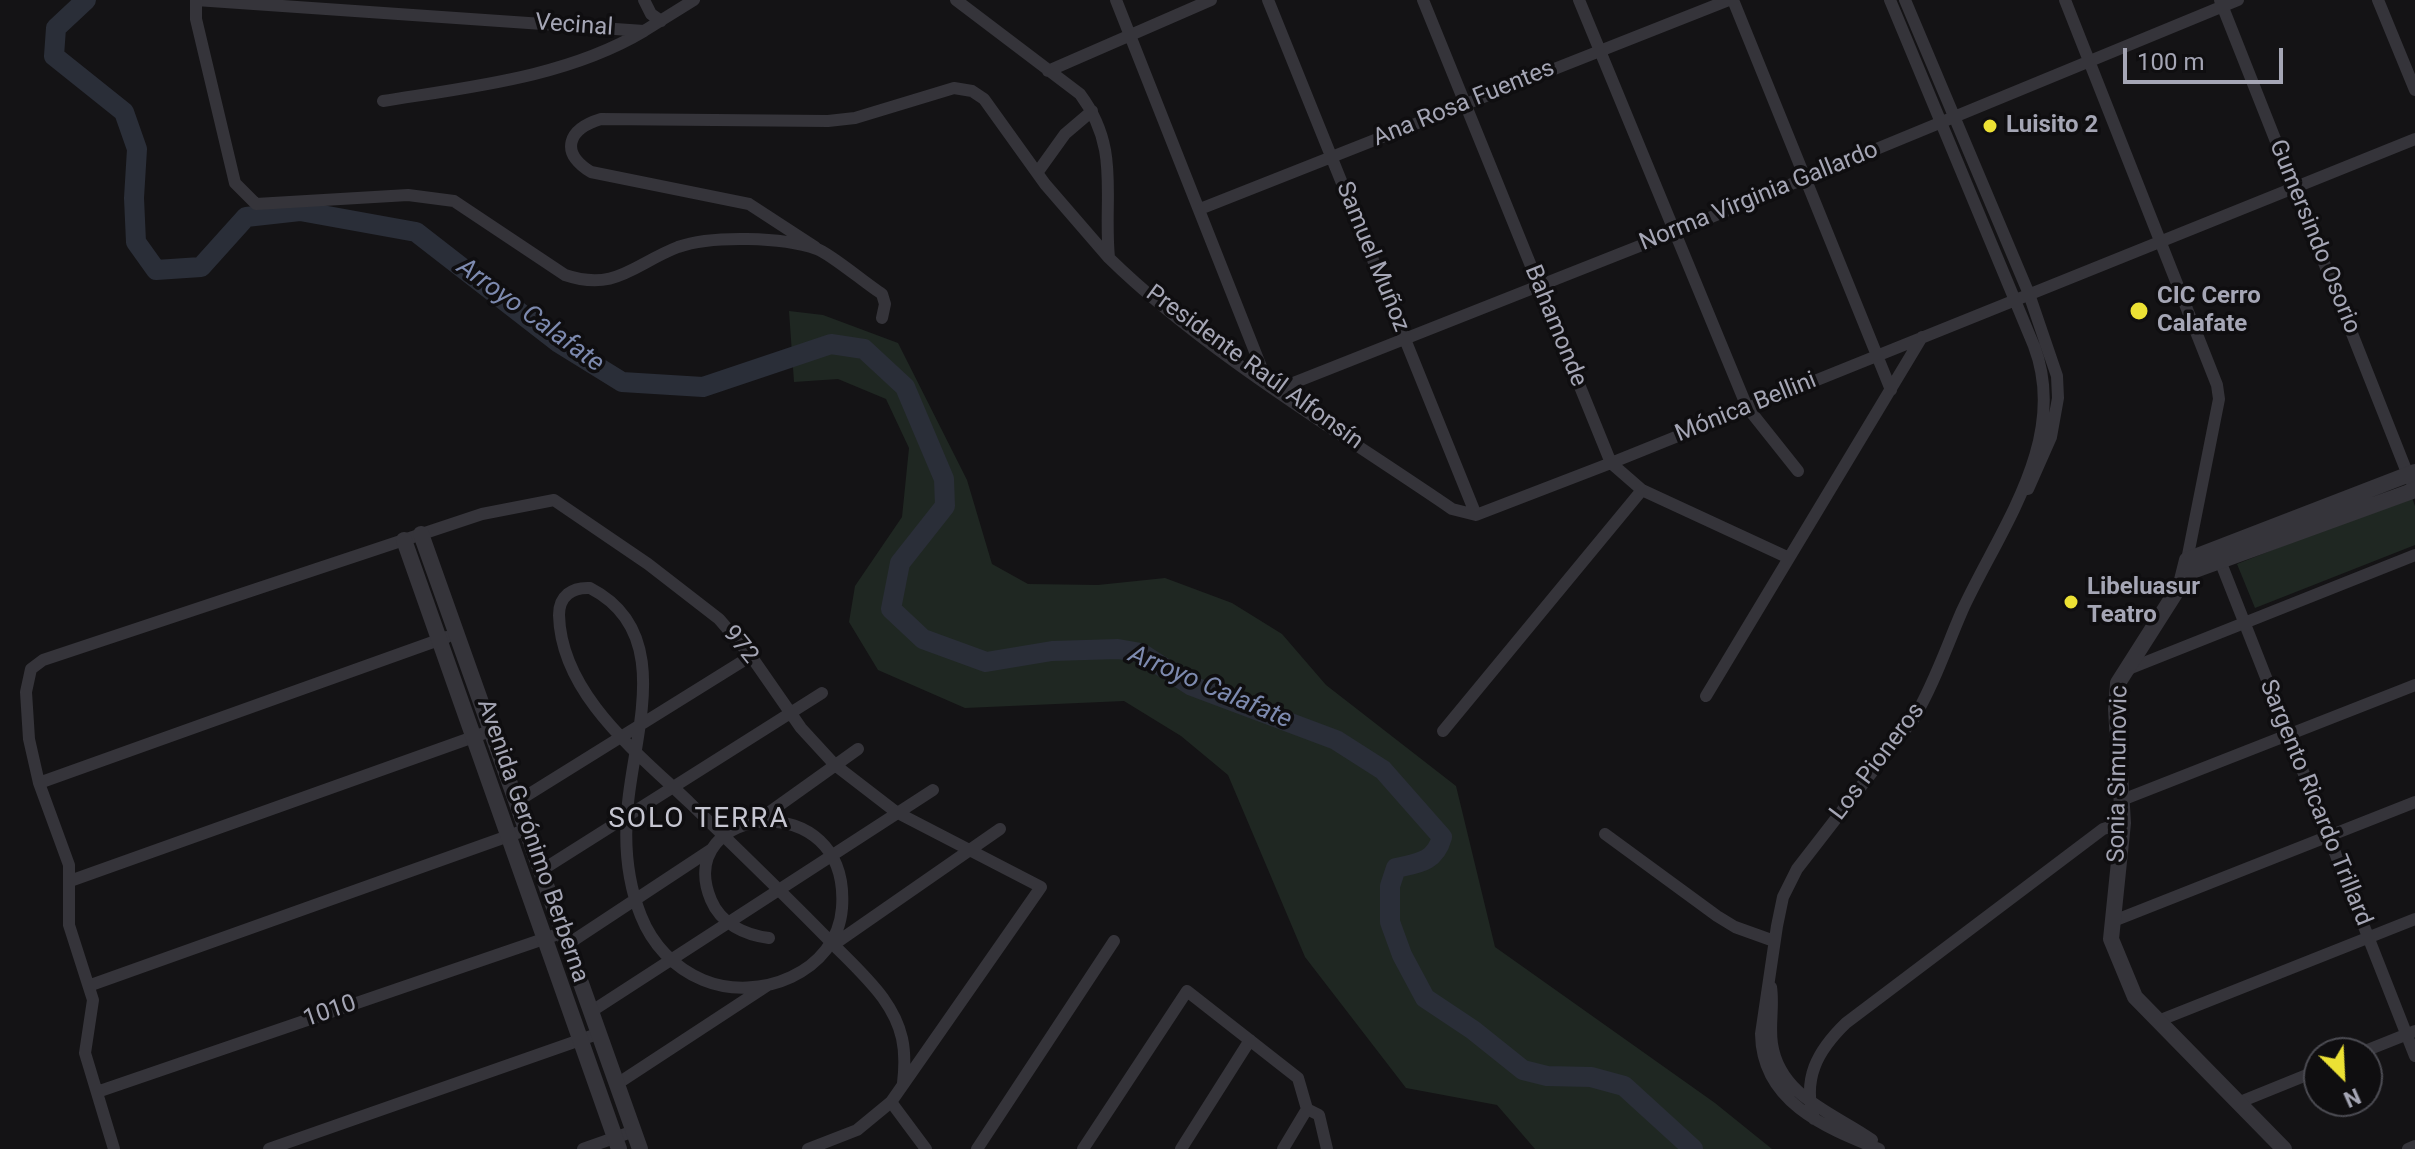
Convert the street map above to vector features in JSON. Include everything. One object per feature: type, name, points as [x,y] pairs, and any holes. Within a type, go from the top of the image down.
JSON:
[{"type":"street","name":"Vecinal","points":[[196,0],[295,3],[644,31],[694,0]]},
{"type":"street","points":[[196,0],[196,19],[235,183],[256,204],[408,195],[454,201],[565,275],[583,281],[609,282],[677,248],[713,239],[748,239],[819,249],[882,294],[885,304],[882,318]]},
{"type":"street","points":[[644,0],[651,14],[661,21]]},
{"type":"street","points":[[956,0],[1080,94],[1092,111],[1108,153],[1109,258]]},
{"type":"street","points":[[1116,0],[1272,386]]},
{"type":"street","points":[[1048,71],[1211,0]]},
{"type":"street","name":"Samuel Muñoz","points":[[1268,0],[1476,515]]},
{"type":"street","name":"Bahamonde","points":[[1423,0],[1611,463],[1642,490],[1789,558]]},
{"type":"street","points":[[1579,0],[1747,407],[1798,471]]},
{"type":"street","points":[[1731,0],[1891,390]]},
{"type":"street","name":"Ana Rosa Fuentes","points":[[1200,209],[1731,0]]},
{"type":"street","name":"Los Pioneros","points":[[1890,0],[2041,364],[2045,399],[2041,433],[2019,501]]},
{"type":"street","name":"Los Pioneros","points":[[1879,1149],[1814,1119],[1780,1093],[1763,1059],[1762,1023],[1774,941],[1789,883],[1914,718],[1938,674],[1962,611],[2019,501],[2042,465],[2058,398],[2050,351],[2029,294],[1905,0]]},
{"type":"street","name":"Sonia Simunovic","points":[[2065,0],[2211,364],[2219,399],[2186,567],[2168,606],[2123,671],[2116,709],[2123,823],[2111,922],[2114,953],[2135,997],[2284,1149]]},
{"type":"street","name":"Norma Virginia Gallardo","points":[[1272,386],[1675,232],[2221,3],[2238,0]]},
{"type":"street","points":[[2378,0],[2415,90]]},
{"type":"street","name":"Gumersindo Osorio","points":[[2221,3],[2414,483]]},
{"type":"street","points":[[383,101],[466,88],[589,59],[644,31]]},
{"type":"street","name":"Presidente Raúl Alfonsín","points":[[819,249],[749,204],[591,172],[578,164],[571,152],[572,137],[582,125],[601,119],[828,121],[855,118],[954,88],[965,89],[984,99],[1037,173],[1130,279],[1272,386],[1452,509],[1476,515]]},
{"type":"street","points":[[1037,173],[1065,134],[1092,111]]},
{"type":"street","name":"Mónica Bellini","points":[[1476,515],[2415,139]]},
{"type":"street","points":[[1706,696],[1922,337]]},
{"type":"street","points":[[2186,567],[2414,483]]},
{"type":"street","points":[[1443,731],[1642,490]]},
{"type":"street","name":"972","points":[[39,783],[29,739],[26,692],[31,669],[43,660],[421,534],[508,507],[554,500],[702,605],[751,656],[790,713],[835,765],[896,812],[1041,887],[903,1086]]},
{"type":"street","name":"Avenida Gerónimo Berberna","points":[[421,534],[459,633],[640,1149]]},
{"type":"street","name":"Avenida Gerónimo Berberna","points":[[404,540],[617,1143]]},
{"type":"street","points":[[2123,671],[2415,555]]},
{"type":"street","name":"Sargento Ricardo Trillard","points":[[2218,556],[2368,938],[2410,1033],[2415,1056]]},
{"type":"street","points":[[774,981],[723,985],[704,980],[672,960],[649,934],[635,900],[628,859],[627,817],[635,751],[639,726],[645,675],[632,628],[601,594],[590,588],[570,591],[562,598],[559,609],[566,649],[590,696],[621,737],[635,751],[674,788],[723,836],[781,891],[876,989],[899,1024],[905,1046],[903,1086],[891,1102],[857,1130],[808,1149]]},
{"type":"street","points":[[114,1149],[85,1053],[93,1000],[91,985],[69,925],[69,865],[39,783],[459,633]]},
{"type":"street","points":[[518,801],[751,656]]},
{"type":"street","points":[[2122,800],[2415,685]]},
{"type":"street","points":[[542,870],[822,693]]},
{"type":"street","points":[[70,881],[493,730]]},
{"type":"street","points":[[723,836],[756,821],[858,749]]},
{"type":"street","points":[[592,1011],[933,790]]},
{"type":"street","points":[[2111,922],[2415,802]]},
{"type":"street","points":[[756,821],[780,820],[805,828],[816,836],[832,857],[842,901],[833,945]]},
{"type":"street","points":[[1814,1119],[1809,1103],[1812,1070],[1824,1044],[1846,1023],[2103,829],[2123,823]]},
{"type":"street","points":[[91,985],[528,829]]},
{"type":"street","points":[[617,1084],[774,981],[807,969],[833,945],[1000,829]]},
{"type":"street","points":[[1605,834],[1726,922],[1774,941]]},
{"type":"street","name":"1010","points":[[97,1092],[546,938],[566,938],[635,900],[712,849],[723,836]]},
{"type":"street","points":[[712,849],[706,876],[708,889],[720,915],[750,935],[769,938]]},
{"type":"street","points":[[2158,1021],[2415,919]]},
{"type":"street","points":[[977,1149],[1114,941]]},
{"type":"street","name":"Los Pioneros","points":[[1770,980],[1774,1055],[1785,1078],[1809,1103],[1871,1139],[1879,1149]]},
{"type":"street","points":[[1083,1149],[1187,991],[1298,1078],[1307,1109],[1283,1149]]},
{"type":"street","points":[[269,1149],[600,1033]]},
{"type":"street","points":[[2383,1044],[2410,1033]]},
{"type":"street","points":[[1181,1149],[1250,1040]]},
{"type":"street","points":[[2240,1102],[2303,1076]]},
{"type":"street","points":[[891,1102],[926,1149]]},
{"type":"street","points":[[1307,1109],[1319,1115],[1327,1149]]},
{"type":"street","points":[[583,1149],[617,1143],[634,1131]]},
{"type":"street","points":[[2408,1149],[2415,1146]]},
{"type":"shaded area","points":[[789,311],[823,315],[898,343],[967,480],[992,564],[1028,584],[1098,585],[1165,578],[1232,603],[1282,634],[1326,685],[1456,786],[1495,947],[1715,1103],[1772,1149],[1535,1149],[1497,1105],[1406,1088],[1305,957],[1228,775],[1181,736],[1124,701],[965,708],[878,670],[849,622],[855,586],[902,517],[909,448],[886,399],[838,379],[794,382]]},
{"type":"shaded area","points":[[2411,495],[2415,506],[2415,545],[2255,608],[2237,564]]},
{"type":"waterway","name":"Arroyo Calafate","points":[[86,0],[56,28],[54,56],[124,112],[137,149],[134,198],[136,242],[156,270],[201,267],[246,217],[300,211],[416,232],[559,343],[622,382],[703,387],[831,344],[864,349],[905,387],[944,479],[945,506],[900,563],[891,609],[923,639],[986,662],[1052,651],[1118,649],[1141,653],[1192,686],[1336,740],[1383,770],[1442,837],[1430,856],[1419,863],[1396,868],[1390,886],[1390,922],[1402,955],[1425,998],[1473,1030],[1523,1070],[1547,1076],[1591,1077],[1624,1086],[1693,1149]]},
{"type":"place","name":"Luisito 2","points":[[1990,126]]},
{"type":"place","name":"CIC Cerro Calafate","points":[[2139,311]]},
{"type":"place","name":"Libeluasur Teatro","points":[[2071,602]]},
{"type":"district","name":"SOLO TERRA","points":[[699,820]]}]
